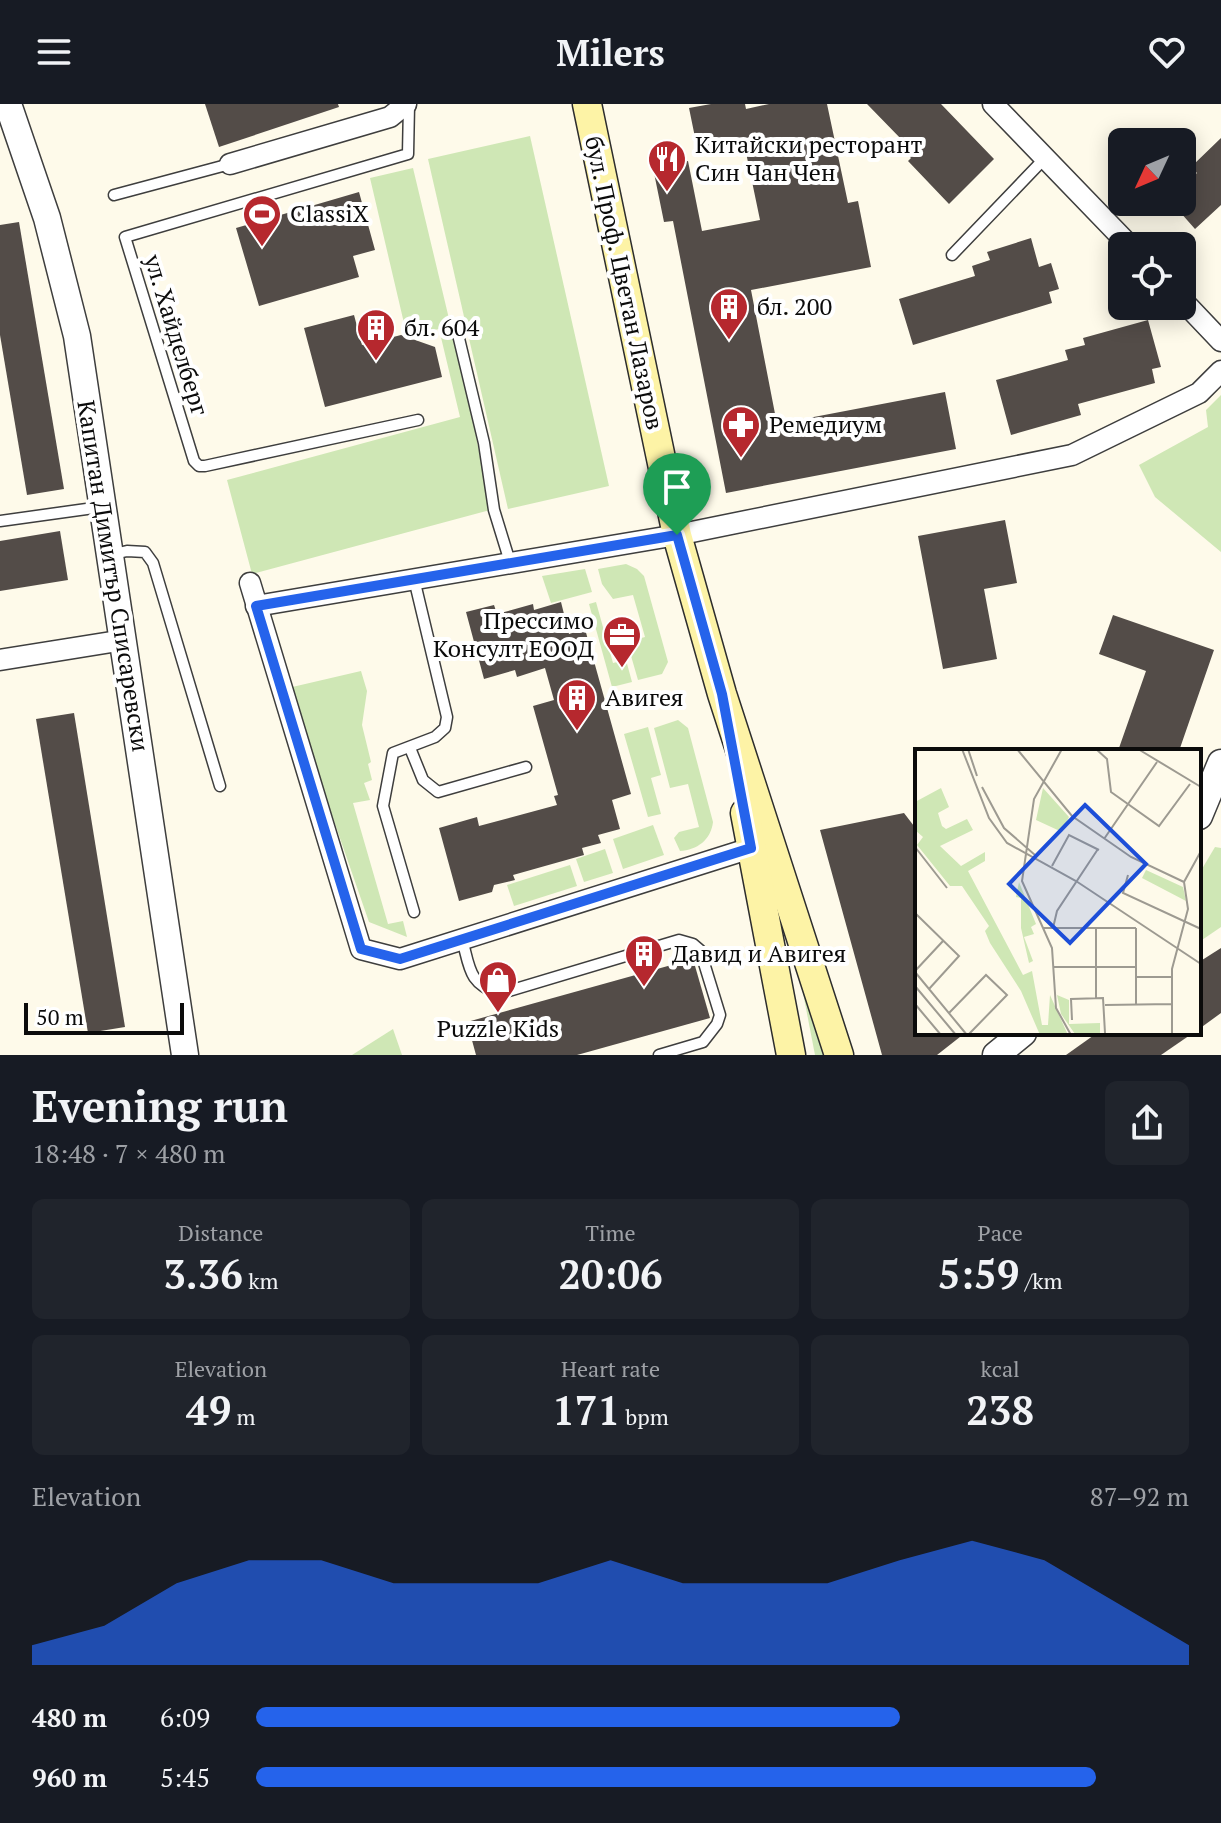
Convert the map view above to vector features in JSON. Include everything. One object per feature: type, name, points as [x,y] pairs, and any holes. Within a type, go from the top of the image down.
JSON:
[{"type":"main road","name":"бул. Проф. Цветан Лазаров","points":[[587,104],[677,535],[722,694],[839,1055]]},
{"type":"main road","name":"бул. Проф. Цветан Лазаров","points":[[722,694],[791,1055]]},
{"type":"street","name":"Капитан Димитър Списаревски","points":[[8,104],[47,218],[77,336],[185,1055]]},
{"type":"street","points":[[230,164],[390,117],[407,104]]},
{"type":"street","points":[[993,104],[1116,232]]},
{"type":"street","points":[[1196,315],[1221,341]]},
{"type":"street","points":[[256,606],[677,535],[1072,455],[1199,393],[1221,371]]},
{"type":"street","points":[[250,583],[361,949],[400,959],[751,848]]},
{"type":"street","points":[[0,660],[124,640]]},
{"type":"street","points":[[1201,811],[1221,763]]},
{"type":"street","points":[[996,1055],[1021,1035]]},
{"type":"lane","name":"ул. Хайделберг","points":[[407,104],[408,154],[125,237],[194,461],[199,466],[418,420]]},
{"type":"lane","points":[[952,255],[1045,158]]},
{"type":"lane","points":[[114,195],[230,164]]},
{"type":"lane","points":[[456,326],[484,443],[494,510],[510,562]]},
{"type":"lane","points":[[0,521],[103,507]]},
{"type":"lane","points":[[110,555],[127,551],[145,552],[153,563],[220,786]]},
{"type":"lane","points":[[414,579],[447,717],[445,728],[435,737],[393,753],[383,806],[414,912]]},
{"type":"lane","points":[[410,748],[423,780],[438,792],[526,767]]},
{"type":"lane","points":[[462,939],[471,973],[482,988],[499,994],[679,940],[693,944],[700,950],[720,1015],[703,1042],[659,1055]]},
{"type":"green space","points":[[530,136],[609,486],[508,509],[428,159]]},
{"type":"green space","points":[[413,168],[472,415],[490,510],[252,574],[227,480],[460,417],[439,329],[407,336],[370,178]]},
{"type":"green space","points":[[1221,395],[1221,552],[1155,497],[1139,465],[1208,427],[1206,410]]},
{"type":"green space","points":[[626,564],[644,576],[668,662],[662,674],[638,680],[627,642],[645,637],[633,595],[613,599],[602,584],[598,569]]},
{"type":"green space","points":[[585,569],[592,592],[551,603],[542,576]]},
{"type":"green space","points":[[596,602],[613,663],[626,660],[632,682],[612,687],[589,604]]},
{"type":"green space","points":[[361,671],[367,691],[362,725],[372,780],[364,783],[370,800],[353,803],[388,924],[403,921],[407,937],[369,922],[288,688]]},
{"type":"green space","points":[[678,720],[688,728],[713,822],[702,843],[680,851],[674,838],[679,832],[699,827],[688,784],[670,788],[654,728]]},
{"type":"green space","points":[[648,727],[661,775],[651,778],[661,814],[648,817],[624,734]]},
{"type":"green space","points":[[653,825],[664,855],[623,869],[613,839]]},
{"type":"green space","points":[[1215,847],[1221,848],[1221,927],[1201,941],[1201,871]]},
{"type":"green space","points":[[605,849],[613,873],[584,882],[576,859]]},
{"type":"green space","points":[[570,865],[577,886],[514,906],[507,885]]},
{"type":"green space","points":[[798,967],[826,1055],[815,1055]]},
{"type":"green space","points":[[393,1029],[402,1055],[352,1055]]},
{"type":"building","points":[[205,104],[338,104],[339,107],[219,147]]},
{"type":"building","name":"бл. 200","points":[[711,104],[745,104],[746,109],[769,104],[827,104],[848,203],[858,201],[871,267],[751,290],[777,424],[945,392],[956,449],[726,493],[673,221],[664,222],[653,168],[688,161],[702,231],[760,220],[744,143],[698,152],[689,108]]},
{"type":"building","points":[[867,104],[941,104],[994,159],[949,204],[908,161],[911,158],[899,145],[903,141]]},
{"type":"building","points":[[1221,138],[1221,205],[1195,229],[1184,216],[1196,216],[1196,162]]},
{"type":"building","points":[[359,192],[375,250],[353,256],[359,277],[259,306],[236,228]]},
{"type":"building","points":[[19,222],[64,489],[27,495],[0,335],[0,225]]},
{"type":"building","points":[[1031,238],[1039,267],[1051,263],[1059,289],[1049,292],[1052,303],[913,345],[899,299],[975,276],[972,266],[990,260],[987,252]]},
{"type":"building","name":"бл. 604","points":[[354,315],[362,345],[401,335],[435,347],[442,377],[325,407],[304,328]]},
{"type":"building","points":[[1148,320],[1161,367],[1152,369],[1155,383],[1078,404],[1081,415],[1011,435],[996,380],[1068,360],[1065,350],[1085,345],[1083,338]]},
{"type":"building","points":[[1005,520],[1017,583],[984,589],[997,659],[943,669],[918,536]]},
{"type":"building","points":[[60,531],[68,580],[0,591],[0,541]]},
{"type":"building","name":"Авигея","points":[[561,602],[569,634],[585,629],[631,794],[612,800],[620,829],[598,835],[601,843],[582,848],[584,855],[513,875],[515,880],[494,885],[492,892],[459,901],[439,828],[477,817],[479,826],[557,805],[554,796],[558,795],[533,706],[554,700],[545,668],[517,677],[515,670],[484,679],[466,612],[494,605],[497,614],[533,604],[534,610]]},
{"type":"building","points":[[1113,615],[1214,650],[1180,749],[1119,748],[1146,671],[1099,654]]},
{"type":"building","points":[[74,713],[125,1027],[88,1033],[36,719]]},
{"type":"building","points":[[904,813],[915,827],[915,1035],[962,1035],[937,1055],[882,1055],[820,830]]},
{"type":"building","points":[[1221,948],[1221,1013],[1201,1028],[1201,961]]},
{"type":"building","name":"Давид и Авигея","points":[[693,959],[710,1018],[577,1055],[476,1055],[467,1022]]},
{"type":"building","points":[[1094,1035],[1190,1035],[1161,1055],[1066,1055]]},
{"type":"place","name":"Китайски ресторант Син Чан Чен","points":[[667,193]]},
{"type":"place","name":"ClassiX","points":[[262,248]]},
{"type":"place","name":"бл. 200","points":[[729,341]]},
{"type":"place","name":"бл. 604","points":[[376,362]]},
{"type":"place","name":"Ремедиум","points":[[741,459]]},
{"type":"place","name":"Прессимо Консулт ЕООД","points":[[622,669]]},
{"type":"place","name":"Авигея","points":[[577,732]]},
{"type":"place","name":"Давид и Авигея","points":[[644,988]]},
{"type":"place","name":"Puzzle Kids","points":[[498,1014]]},
{"type":"route","points":[[677,535],[722,694],[751,848],[400,959],[361,949],[256,606],[677,535]]}]
